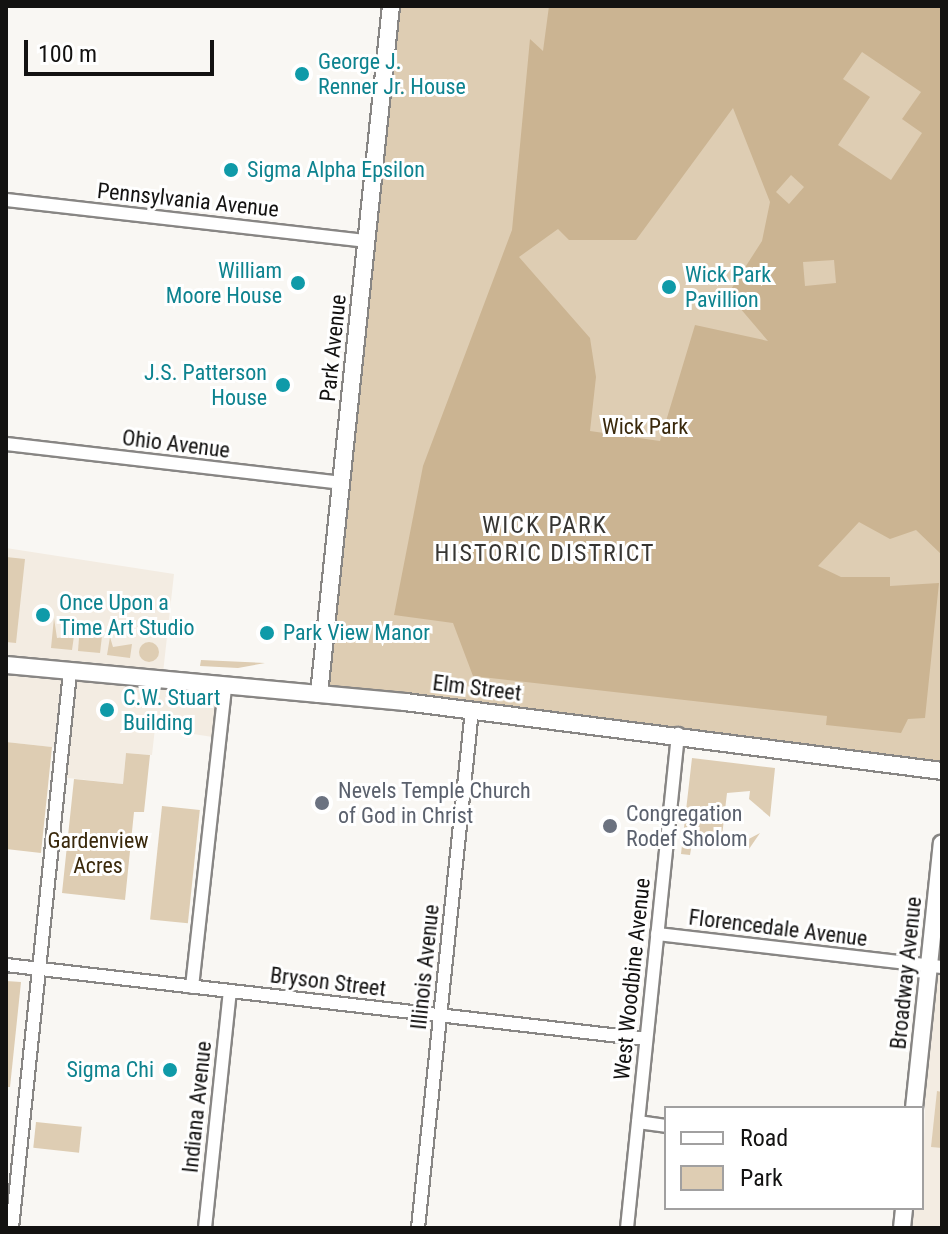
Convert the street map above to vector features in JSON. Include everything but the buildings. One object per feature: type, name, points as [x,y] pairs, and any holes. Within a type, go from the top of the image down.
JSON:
[{"type":"street","name":"Park Avenue","points":[[319,694],[391,6]]},
{"type":"street","name":"Pennsylvania Avenue","points":[[6,200],[366,241]]},
{"type":"street","name":"Ohio Avenue","points":[[6,444],[341,483]]},
{"type":"street","name":"Elm Street","points":[[6,665],[225,689],[319,694],[472,710],[678,734],[942,771]]},
{"type":"street","points":[[12,1228],[70,672]]},
{"type":"street","points":[[192,987],[225,689]]},
{"type":"street","name":"Illinois Avenue","points":[[418,1228],[472,710]]},
{"type":"street","name":"West Woodbine Avenue","points":[[627,1228],[678,734]]},
{"type":"street","name":"Broadway Avenue","points":[[914,1106],[936,966],[942,843]]},
{"type":"street","name":"Florencedale Avenue","points":[[657,934],[936,966]]},
{"type":"street","name":"Bryson Street","points":[[6,965],[646,1039]]},
{"type":"street","name":"Indiana Avenue","points":[[205,1228],[230,991]]},
{"type":"street","points":[[638,1122],[664,1126]]},
{"type":"shaded area","name":"Wick Park","points":[[549,6],[942,6],[942,555],[916,530],[890,539],[859,522],[818,566],[841,577],[890,577],[890,586],[939,583],[925,718],[908,719],[901,733],[826,725],[827,716],[473,676],[453,623],[394,615],[423,466],[512,230],[530,39],[543,51]],"holes":[[[862,52],[921,92],[902,119],[922,133],[891,180],[838,145],[870,97],[843,79]],[[733,108],[770,202],[762,241],[728,294],[768,341],[695,325],[660,441],[590,431],[596,377],[590,338],[519,257],[558,229],[569,240],[636,240]],[[791,175],[804,187],[789,204],[776,192]],[[834,260],[836,283],[805,286],[803,262]]]},
{"type":"shaded area","points":[[6,548],[174,574],[162,682],[225,689],[219,738],[155,728],[152,755],[126,753],[123,784],[59,777],[61,748],[6,742]]},
{"type":"shaded area","points":[[929,966],[942,967],[942,1228],[902,1228],[904,1210],[924,1210]]},
{"type":"green space","name":"Wick Park","points":[[391,6],[942,6],[942,771],[319,694]]},
{"type":"green space","points":[[6,557],[25,559],[16,643],[6,642]]},
{"type":"green space","points":[[54,618],[57,638],[74,636],[72,650],[51,648]]},
{"type":"green space","points":[[102,636],[100,653],[78,651],[79,638]]},
{"type":"green space","points":[[110,637],[113,647],[132,644],[130,658],[107,655]]},
{"type":"green space","points":[[149,642],[156,645],[159,652],[156,659],[149,662],[142,659],[139,652],[142,645]]},
{"type":"green space","points":[[201,660],[265,663],[238,668],[200,666]]},
{"type":"green space","points":[[6,742],[52,747],[41,853],[6,849]]},
{"type":"green space","name":"Gardenview Acres","points":[[126,753],[150,755],[144,812],[134,812],[125,900],[62,893],[74,779],[123,784]]},
{"type":"green space","points":[[692,758],[775,768],[770,817],[749,799],[750,791],[727,793],[722,836],[743,842],[760,833],[749,849],[692,843],[690,855],[681,854]]},
{"type":"green space","points":[[162,806],[200,810],[188,923],[150,919]]},
{"type":"green space","points":[[6,981],[21,982],[10,1087],[6,1087]]},
{"type":"green space","points":[[937,1091],[942,1092],[942,1148],[931,1147]]},
{"type":"green space","points":[[36,1122],[82,1127],[79,1153],[33,1148]]},
{"type":"place","name":"George J. Renner Jr. House","points":[[302,74]]},
{"type":"place","name":"Sigma Alpha Epsilon","points":[[231,170]]},
{"type":"place","name":"William Moore House","points":[[298,283]]},
{"type":"place","name":"Wick Park Pavillion","points":[[669,287]]},
{"type":"place","name":"J.S. Patterson House","points":[[283,385]]},
{"type":"place","name":"Once Upon a Time Art Studio","points":[[43,615]]},
{"type":"place","name":"Park View Manor","points":[[267,633]]},
{"type":"place","name":"C.W. Stuart Building","points":[[107,710]]},
{"type":"place","name":"Nevels Temple Church of God in Christ","points":[[322,803]]},
{"type":"place","name":"Congregation Rodef Sholom","points":[[610,826]]},
{"type":"place","name":"Sigma Chi","points":[[170,1070]]},
{"type":"district","name":"WICK PARK HISTORIC DISTRICT","points":[[545,540]]}]
